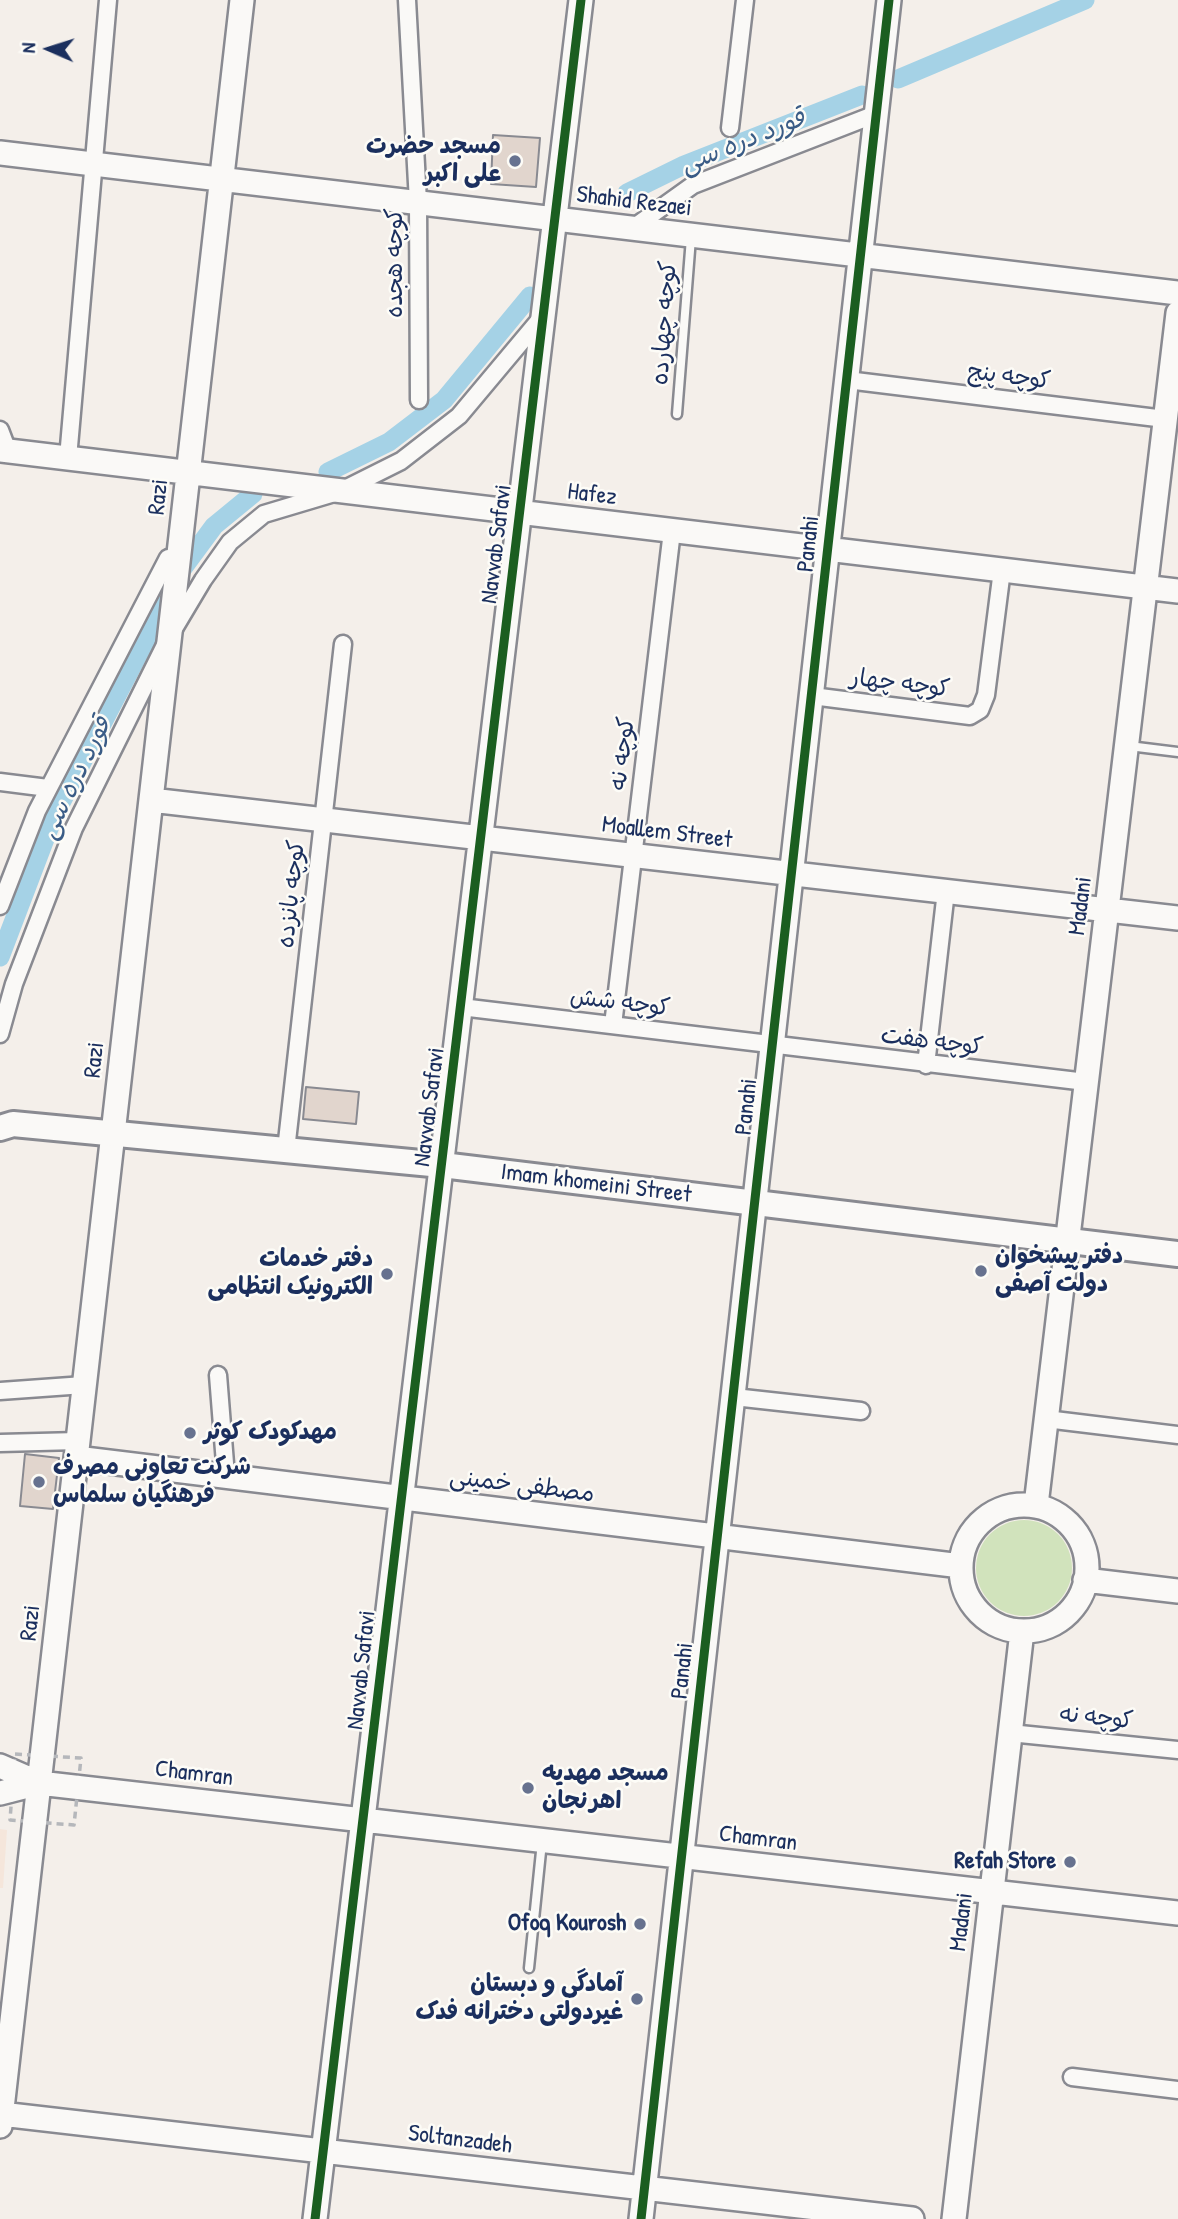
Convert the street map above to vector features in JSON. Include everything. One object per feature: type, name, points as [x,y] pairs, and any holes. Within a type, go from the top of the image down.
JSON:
[{"type":"main road","name":"Imam khomeini Street","points":[[4,1122],[113,1135],[442,1165],[1178,1254]]},
{"type":"street","points":[[68,458],[108,0]]},
{"type":"street","name":"Razi","points":[[1,2120],[6,2020],[39,1783],[242,0]]},
{"type":"street","name":"کوچه هجده","points":[[407,0],[418,202],[419,400]]},
{"type":"street","name":"Navvab Safavi","points":[[315,2219],[581,0]]},
{"type":"street","points":[[730,128],[745,0]]},
{"type":"street","name":"Panahi","points":[[641,2219],[889,0]]},
{"type":"street","points":[[633,228],[693,185],[876,114]]},
{"type":"street","name":"Shahid Rezaei","points":[[0,153],[1178,293]]},
{"type":"street","name":"Madani","points":[[1036,1505],[1145,587],[1169,428],[1178,313]]},
{"type":"street","points":[[0,1034],[14,984],[74,828],[169,637],[203,580],[230,542],[264,514],[341,491],[401,461],[459,416],[544,315]]},
{"type":"street","name":"کوچه پنج","points":[[847,380],[1169,428]]},
{"type":"street","name":"Hafez","points":[[3,444],[68,458],[1178,591]]},
{"type":"street","name":"کوچه نه","points":[[613,1025],[671,531]]},
{"type":"street","points":[[0,906],[48,788],[168,558]]},
{"type":"street","name":"کوچه چهار","points":[[812,696],[970,716],[980,710],[986,695],[1002,570]]},
{"type":"street","name":"کوچه پانزده","points":[[286,1150],[343,644]]},
{"type":"street","points":[[0,782],[48,788]]},
{"type":"street","name":"Moallem Street","points":[[150,800],[1178,918]]},
{"type":"street","points":[[926,1065],[946,891]]},
{"type":"street","name":"کوچه شش","points":[[461,1007],[773,1044]]},
{"type":"street","name":"کوچه هفت","points":[[773,1044],[926,1065],[1086,1082]]},
{"type":"street","points":[[218,1375],[226,1476]]},
{"type":"street","points":[[0,1391],[84,1385]]},
{"type":"street","points":[[734,1397],[860,1411]]},
{"type":"street","points":[[1046,1419],[1178,1435]]},
{"type":"street","points":[[0,1443],[77,1449]]},
{"type":"street","name":"مصطفی خمینی","points":[[77,1449],[226,1476],[961,1566]]},
{"type":"street","points":[[1012,1505],[1036,1505],[1065,1519],[1077,1532],[1087,1567],[1085,1580],[1078,1601],[1067,1614],[1053,1624],[1022,1631],[1004,1628],[976,1609],[967,1595],[961,1566],[967,1540],[978,1524],[994,1512],[1012,1505]]},
{"type":"street","points":[[1085,1580],[1178,1591]]},
{"type":"street","name":"Madani","points":[[954,2219],[1022,1631]]},
{"type":"street","name":"کوچه نه","points":[[1010,1733],[1178,1749]]},
{"type":"street","name":"Chamran","points":[[0,1766],[39,1783],[1178,1913]]},
{"type":"street","name":"Chamran","points":[[0,1793],[39,1783]]},
{"type":"street","points":[[1072,2077],[1178,2090]]},
{"type":"street","name":"Soltanzadeh","points":[[1,2120],[323,2151],[912,2219]]},
{"type":"lane","name":"کوچه چهارده","points":[[677,414],[691,235]]},
{"type":"lane","points":[[1126,746],[1178,752]]},
{"type":"lane","points":[[529,1968],[542,1840]]},
{"type":"shaded area","points":[[0,1829],[7,1830],[3,1888],[0,1888]]},
{"type":"green space","points":[[1024,1520],[1043,1523],[1058,1534],[1069,1549],[1072,1568],[1069,1587],[1058,1602],[1043,1613],[1024,1616],[1005,1613],[990,1602],[979,1587],[976,1568],[979,1549],[990,1534],[1005,1523]]},
{"type":"building","name":"مسجد حضرت علی اکبر","points":[[493,135],[540,138],[536,187],[491,184]]},
{"type":"building","points":[[306,1087],[359,1092],[356,1124],[303,1119]]},
{"type":"building","name":"شرکت تعاونی مصرف فرهنگیان سلماس","points":[[25,1454],[59,1458],[53,1509],[20,1506]]},
{"type":"waterway","points":[[898,79],[1085,0]]},
{"type":"waterway","name":"قورد دره سی","points":[[627,193],[684,165],[862,95]]},
{"type":"waterway","points":[[328,472],[389,442],[444,400],[530,296]]},
{"type":"waterway","name":"قورد دره سی","points":[[183,568],[214,526],[253,494]]},
{"type":"waterway","name":"قورد دره سی","points":[[0,957],[53,818],[164,605]]},
{"type":"cycle path","points":[[315,2219],[581,0]]},
{"type":"cycle path","points":[[641,2219],[889,0]]},
{"type":"place","name":"مسجد حضرت علی اکبر","points":[[515,161]]},
{"type":"place","name":"دفتر پیشخوان دولت آصفی","points":[[981,1271]]},
{"type":"place","name":"دفتر خدمات الکترونیک انتظامی","points":[[387,1274]]},
{"type":"place","name":"مهدکودک کوثر","points":[[190,1433]]},
{"type":"place","name":"شرکت تعاونی مصرف فرهنگیان سلماس","points":[[39,1482]]},
{"type":"place","name":"مسجد مهدیه اهرنجان","points":[[528,1788]]},
{"type":"place","name":"Refah Store","points":[[1070,1862]]},
{"type":"place","name":"Ofoq Kourosh","points":[[640,1924]]},
{"type":"place","name":"آمادگی و دبستان غیردولتی دخترانه فدک","points":[[637,1999]]}]
